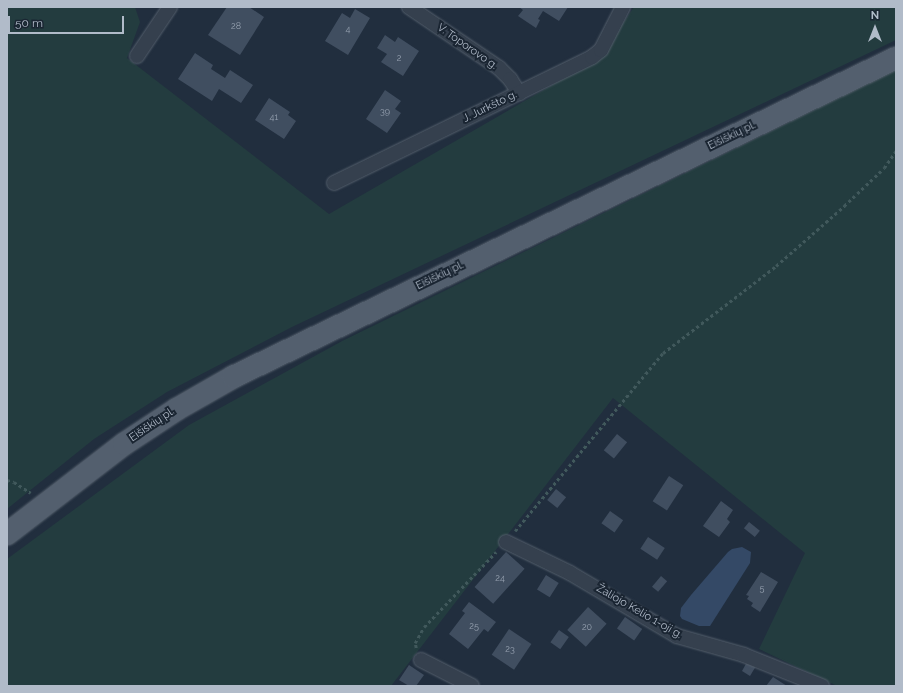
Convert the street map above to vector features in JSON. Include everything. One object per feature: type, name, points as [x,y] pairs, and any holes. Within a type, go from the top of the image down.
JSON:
[{"type":"main road","name":"Eišiškių pl.","points":[[7,534],[124,444],[177,409],[233,377],[896,58]]},
{"type":"street","points":[[137,56],[170,7]]},
{"type":"street","name":"V. Toporovo g.","points":[[409,7],[499,68],[510,79],[519,93]]},
{"type":"street","name":"J. Jurkšto g.","points":[[334,183],[592,57],[602,50],[623,7]]},
{"type":"street","name":"Žaliojo Kelio 1-oji g.","points":[[506,542],[570,573],[677,636],[744,655],[822,686]]},
{"type":"street","points":[[421,660],[472,686]]},
{"type":"path","points":[[421,660],[415,643],[424,627],[506,542],[663,352],[782,261],[884,168],[896,151]]},
{"type":"path","points":[[7,480],[14,482],[32,494],[43,506]]},
{"type":"green space","points":[[7,7],[135,7],[140,22],[127,58],[329,214],[599,58],[634,7],[896,7],[896,40],[292,327],[167,392],[94,439],[7,509]]},
{"type":"green space","points":[[896,70],[896,686],[837,686],[759,649],[805,553],[613,398],[391,686],[7,686],[7,559],[189,425],[344,340]]},
{"type":"water","points":[[742,547],[751,552],[750,563],[710,626],[699,626],[682,619],[680,616],[681,608],[691,595],[728,552],[732,549]]},
{"type":"building","points":[[227,7],[249,7],[264,17],[240,55],[208,35]]},
{"type":"building","points":[[519,7],[568,7],[559,21],[543,11],[538,19],[540,20],[536,28],[518,16],[523,10]]},
{"type":"building","points":[[355,9],[370,18],[348,55],[325,41],[342,13],[350,18]]},
{"type":"building","points":[[385,35],[395,42],[398,37],[419,51],[403,76],[381,62],[387,54],[377,48]]},
{"type":"building","points":[[195,53],[213,65],[211,69],[225,78],[230,70],[253,85],[241,103],[219,89],[212,101],[178,79]]},
{"type":"building","points":[[385,90],[401,101],[395,109],[401,113],[387,133],[366,119]]},
{"type":"building","points":[[269,98],[290,112],[288,115],[296,121],[284,139],[255,120]]},
{"type":"building","points":[[617,434],[627,442],[614,459],[604,450]]},
{"type":"building","points":[[669,476],[683,485],[667,510],[653,501]]},
{"type":"building","points":[[556,489],[566,497],[557,508],[547,500]]},
{"type":"building","points":[[721,501],[733,510],[727,519],[730,522],[719,537],[703,526]]},
{"type":"building","points":[[610,511],[623,520],[615,532],[601,523]]},
{"type":"building","points":[[749,522],[760,531],[755,537],[744,528]]},
{"type":"building","points":[[648,537],[665,548],[657,560],[640,549]]},
{"type":"building","points":[[506,552],[525,569],[493,604],[475,587]]},
{"type":"building","points":[[761,572],[778,582],[760,612],[751,606],[753,603],[747,599],[749,596],[746,595]]},
{"type":"building","points":[[546,575],[559,583],[550,597],[537,589]]},
{"type":"building","points":[[661,576],[667,581],[658,592],[652,587]]},
{"type":"building","points":[[469,602],[496,622],[488,632],[484,629],[468,649],[449,634],[465,613],[462,611]]},
{"type":"building","points":[[588,607],[607,624],[586,647],[567,630]]},
{"type":"building","points":[[625,617],[642,629],[634,641],[617,628]]},
{"type":"building","points":[[509,629],[531,644],[514,670],[492,655]]},
{"type":"building","points":[[559,630],[569,637],[560,649],[550,642]]},
{"type":"building","points":[[747,662],[756,666],[750,676],[742,671]]},
{"type":"building","points":[[409,665],[424,675],[416,686],[409,686],[399,680]]},
{"type":"building","points":[[773,677],[787,686],[766,686]]}]
